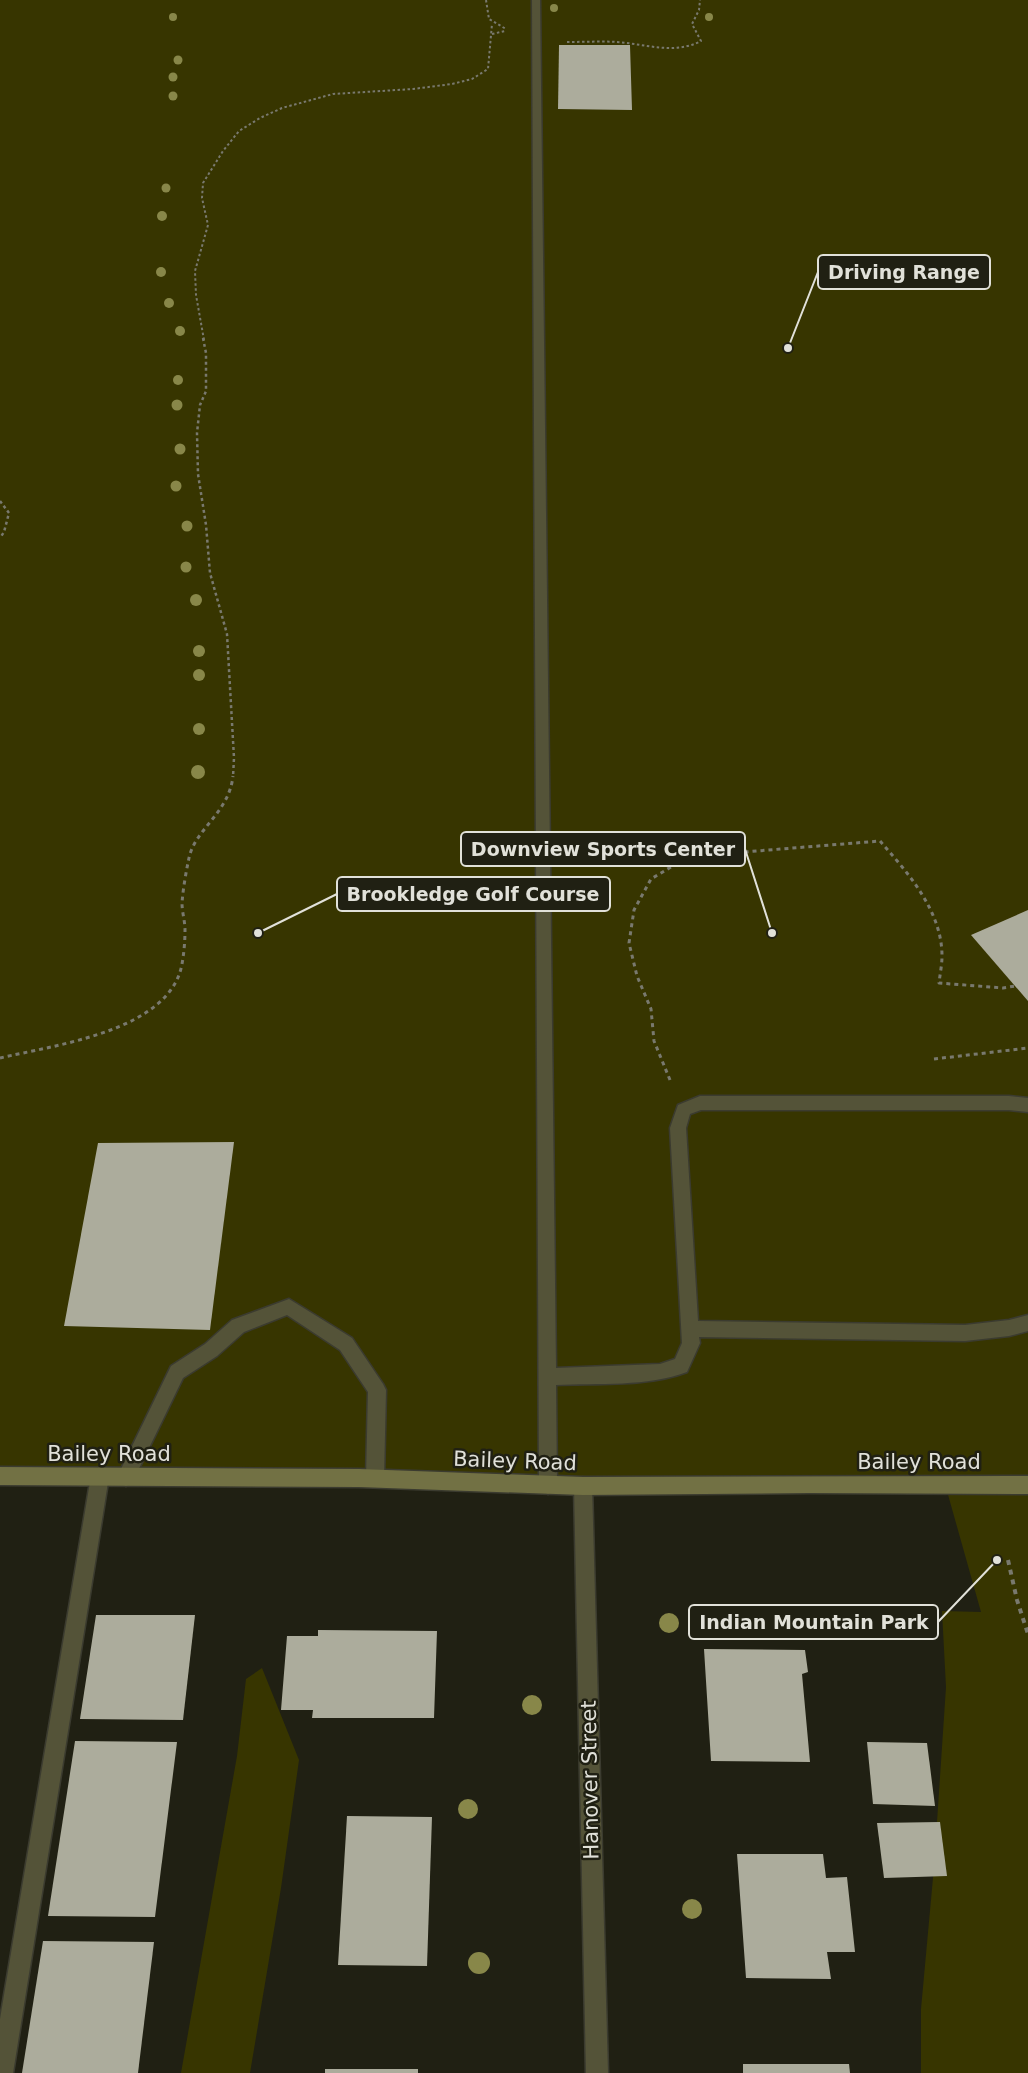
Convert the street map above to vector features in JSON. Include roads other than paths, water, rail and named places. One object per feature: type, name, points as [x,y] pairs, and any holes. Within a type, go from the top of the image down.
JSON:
[{"type":"street","points":[[536,0],[548,1485]]},
{"type":"street","points":[[547,1377],[660,1372],[681,1366],[691,1342],[678,1128],[683,1110],[700,1103],[1009,1103],[1028,1105]]},
{"type":"street","points":[[126,1477],[177,1372],[211,1350],[238,1326],[290,1307],[346,1344],[377,1390],[375,1478]]},
{"type":"street","points":[[690,1329],[965,1333],[1009,1328],[1028,1322]]},
{"type":"street","name":"Bailey Road","points":[[0,1476],[375,1478],[583,1486],[1028,1485]]},
{"type":"street","points":[[2,2073],[100,1476]]},
{"type":"street","name":"Hanover Street","points":[[583,1486],[597,2073]]},
{"type":"place","name":"Driving Range","points":[[788,348]]},
{"type":"place","name":"Brookledge Golf Course","points":[[258,933]]},
{"type":"place","name":"Downview Sports Center","points":[[772,933]]},
{"type":"place","name":"Indian Mountain Park","points":[[997,1560]]}]
